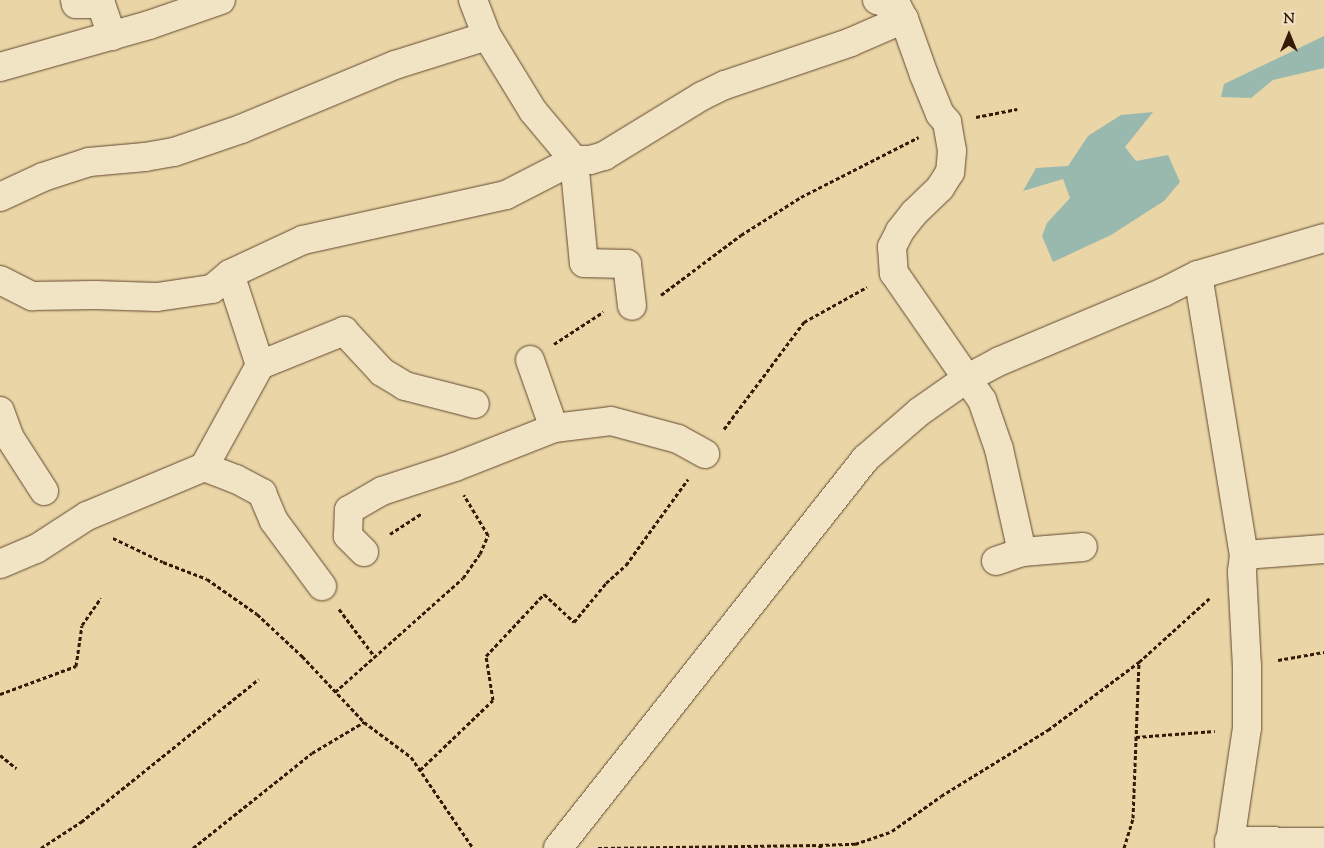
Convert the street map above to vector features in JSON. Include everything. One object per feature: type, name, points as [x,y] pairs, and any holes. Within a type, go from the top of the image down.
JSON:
[{"type":"street","points":[[74,0],[76,4],[101,4],[112,36]]},
{"type":"street","points":[[0,67],[112,36],[221,0]]},
{"type":"street","points":[[473,0],[487,36],[533,111],[574,160],[584,263],[628,264],[632,306]]},
{"type":"street","points":[[877,0],[897,6],[904,19],[940,114],[947,122],[952,151],[950,172],[940,188],[914,213],[892,247],[894,273],[982,400],[999,449],[1022,552]]},
{"type":"street","points":[[0,280],[32,296],[94,294],[157,297],[212,288],[230,274],[303,240],[506,195],[574,160],[590,160],[604,156],[694,101],[725,85],[851,42],[904,19]]},
{"type":"street","points":[[2,195],[89,162],[174,152],[241,129],[395,65],[487,36]]},
{"type":"street","points":[[558,848],[865,459],[919,412],[966,379],[1000,362],[1164,292],[1198,275],[1323,242]]},
{"type":"street","points":[[230,274],[260,365]]},
{"type":"street","points":[[1198,275],[1243,563],[1247,666],[1247,728],[1229,845],[1324,842]]},
{"type":"street","points":[[0,564],[36,549],[87,516],[204,467],[260,365],[344,331],[382,372],[405,386],[475,404]]},
{"type":"street","points":[[530,360],[554,428]]},
{"type":"street","points":[[0,411],[5,439],[44,491]]},
{"type":"street","points":[[364,552],[348,536],[349,510],[382,491],[455,467],[554,428],[611,421],[678,439],[705,454]]},
{"type":"street","points":[[204,467],[236,479],[262,493],[274,520],[322,586]]},
{"type":"street","points":[[996,561],[1022,552],[1083,547]]},
{"type":"street","points":[[1243,563],[1324,549]]},
{"type":"path","points":[[530,360],[606,309],[650,303],[741,235],[801,197],[877,160],[947,122],[1017,109]]},
{"type":"path","points":[[420,770],[493,700],[486,656],[544,594],[574,622],[606,583],[626,565],[705,454],[804,322],[894,273]]},
{"type":"path","points":[[335,692],[463,578],[480,554],[488,535],[453,478],[455,467]]},
{"type":"path","points":[[87,516],[118,542],[207,579],[257,614],[302,656],[364,722],[411,757],[472,848]]},
{"type":"path","points":[[591,848],[820,847],[855,844],[892,831],[941,796],[1048,730],[1139,662],[1201,606],[1243,563]]},
{"type":"path","points":[[0,694],[76,666],[82,625],[101,598]]},
{"type":"path","points":[[1247,666],[1324,652]]},
{"type":"path","points":[[1124,848],[1134,818],[1139,662]]},
{"type":"path","points":[[41,848],[80,822],[258,678]]},
{"type":"path","points":[[193,848],[312,753],[364,722]]},
{"type":"path","points":[[1136,737],[1247,728]]},
{"type":"path","points":[[0,755],[16,768]]},
{"type":"water","points":[[1324,36],[1324,68],[1273,80],[1251,98],[1221,97],[1224,84]]},
{"type":"water","points":[[1153,112],[1125,147],[1136,161],[1168,155],[1180,182],[1164,201],[1111,235],[1053,262],[1042,236],[1047,223],[1070,198],[1063,179],[1023,191],[1036,168],[1068,166],[1088,136],[1121,115]]}]
